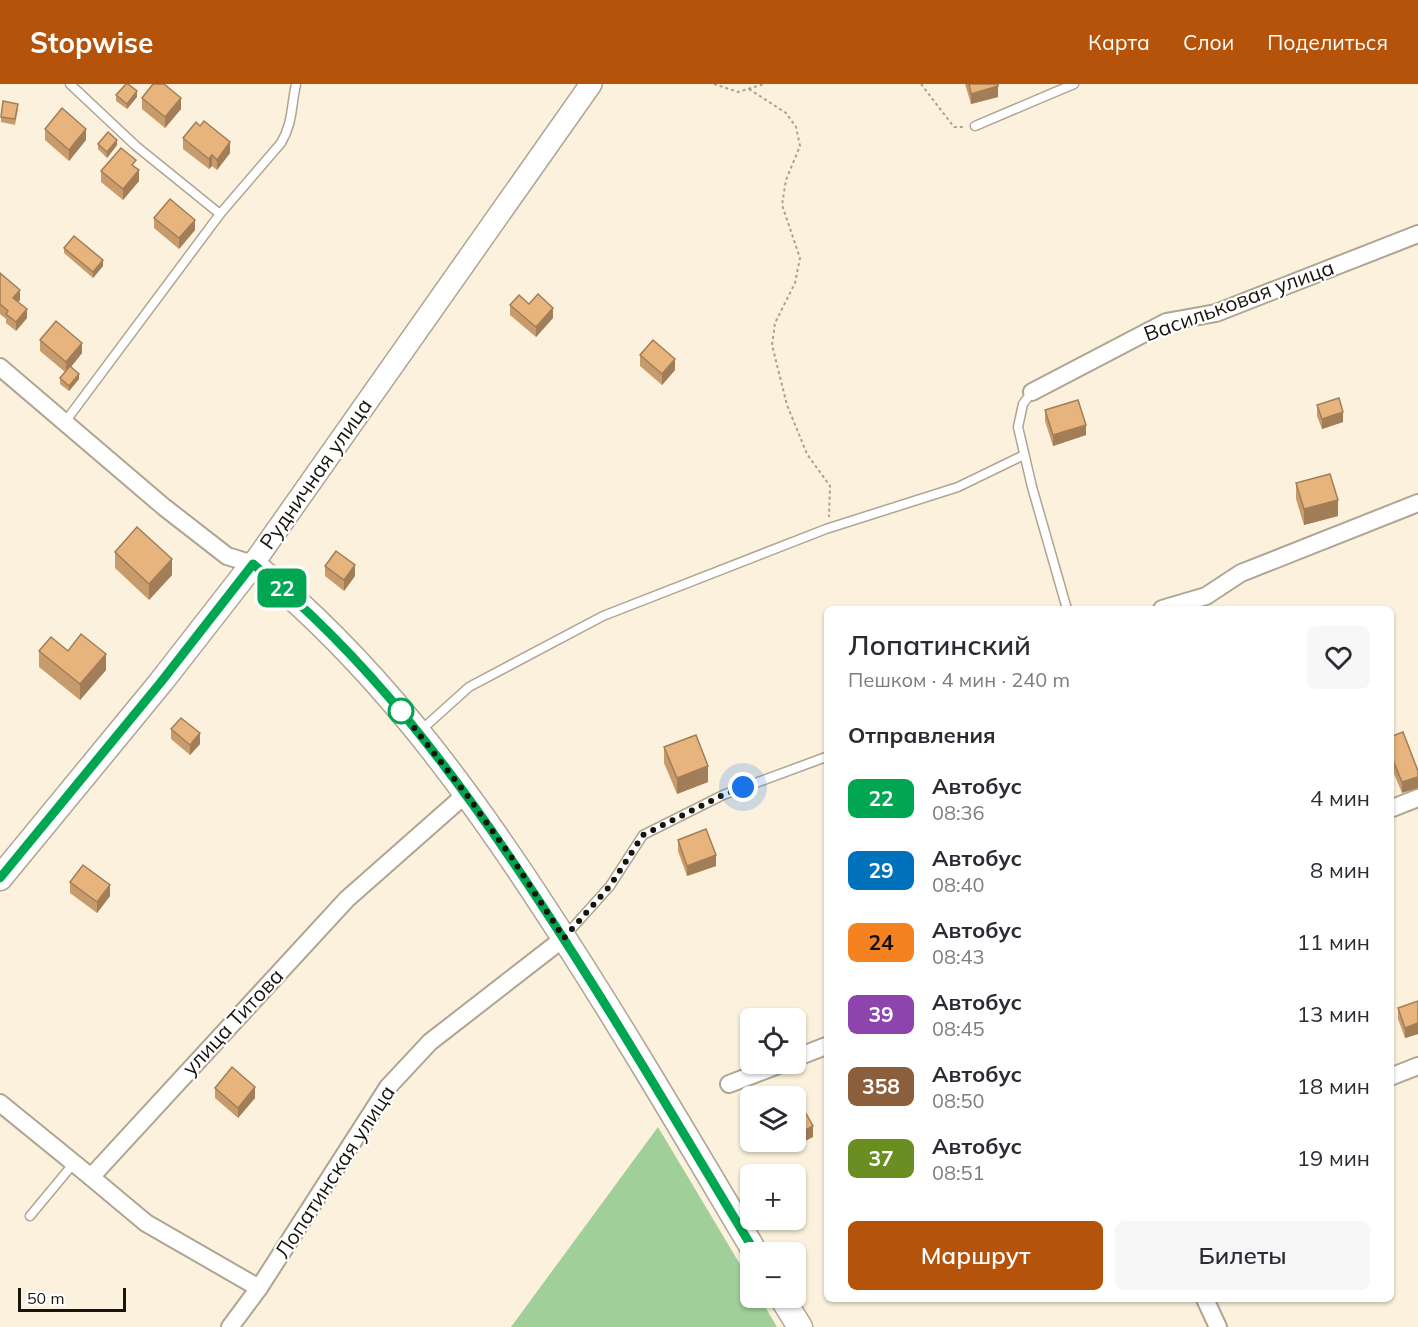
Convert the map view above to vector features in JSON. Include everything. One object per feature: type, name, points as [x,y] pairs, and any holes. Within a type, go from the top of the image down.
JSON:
[{"type":"main road","points":[[253,564],[319,621],[371,677],[419,732],[466,794],[512,858],[620,1025],[749,1242]]},
{"type":"main road","name":"Рудничная улица","points":[[0,878],[161,682],[253,564]]},
{"type":"main road","points":[[788,1308],[800,1327]]},
{"type":"street","name":"Рудничная улица","points":[[253,564],[591,84]]},
{"type":"street","name":"Васильковая улица","points":[[1032,392],[1166,322],[1216,313],[1418,234]]},
{"type":"street","points":[[0,367],[164,507],[227,556],[253,564]]},
{"type":"street","points":[[1172,606],[1206,596],[1241,573],[1418,503]]},
{"type":"street","name":"улица Титова","points":[[90,1177],[347,899],[466,794]]},
{"type":"street","points":[[1394,807],[1418,798]]},
{"type":"street","name":"Лопатинская улица","points":[[230,1327],[259,1288],[388,1087],[430,1042],[564,938]]},
{"type":"street","points":[[806,1054],[824,1047]]},
{"type":"street","points":[[1394,1075],[1418,1066]]},
{"type":"street","points":[[729,1084],[755,1074]]},
{"type":"street","points":[[0,1103],[146,1223],[259,1288]]},
{"type":"street","points":[[1206,1302],[1218,1327]]},
{"type":"lane","points":[[70,84],[136,146],[220,214]]},
{"type":"lane","points":[[65,422],[220,214],[281,143],[292,119],[296,84]]},
{"type":"lane","points":[[975,126],[1074,84]]},
{"type":"lane","points":[[1032,392],[1023,404],[1018,427],[1066,606]]},
{"type":"lane","points":[[419,732],[469,687],[603,616],[826,529],[958,487],[1024,455]]},
{"type":"lane","points":[[564,938],[610,886],[643,835],[723,795],[824,758]]},
{"type":"lane","points":[[30,1216],[74,1163]]},
{"type":"path","points":[[714,84],[738,92],[764,84]]},
{"type":"path","points":[[921,84],[954,127],[975,126]]},
{"type":"path","points":[[749,89],[786,113],[796,127],[800,146],[786,180],[782,205],[800,258],[795,283],[775,323],[772,345],[787,405],[807,454],[830,486],[826,529]]},
{"type":"green space","points":[[658,1127],[740,1264],[740,1308],[766,1308],[777,1327],[511,1327]]},
{"type":"building","points":[[126,84],[137,91],[127,104],[116,95]]},
{"type":"building","points":[[153,84],[164,84],[181,98],[165,117],[142,98]]},
{"type":"building","points":[[969,84],[998,84],[998,86],[971,94]]},
{"type":"building","points":[[3,101],[18,104],[15,119],[1,117]]},
{"type":"building","points":[[62,108],[86,129],[69,150],[45,129]]},
{"type":"building","points":[[204,121],[230,142],[217,160],[212,155],[209,159],[183,138],[196,122],[200,126]]},
{"type":"building","points":[[108,132],[117,140],[107,152],[98,144]]},
{"type":"building","points":[[121,148],[136,160],[132,165],[139,170],[123,189],[101,171]]},
{"type":"building","points":[[170,199],[195,220],[179,238],[154,218]]},
{"type":"building","points":[[74,236],[103,260],[93,272],[64,248]]},
{"type":"building","points":[[0,273],[20,290],[13,298],[27,309],[16,322],[6,314],[8,311],[0,304]]},
{"type":"building","points":[[538,294],[553,308],[536,327],[510,305],[519,295],[529,304]]},
{"type":"building","points":[[56,321],[82,343],[66,362],[40,340]]},
{"type":"building","points":[[653,340],[675,359],[662,374],[640,355]]},
{"type":"building","points":[[70,366],[79,374],[69,386],[60,378]]},
{"type":"building","points":[[1339,398],[1343,412],[1322,419],[1317,405]]},
{"type":"building","points":[[1078,400],[1086,425],[1053,435],[1045,410]]},
{"type":"building","points":[[1330,474],[1338,500],[1304,509],[1296,483]]},
{"type":"building","points":[[137,527],[172,559],[149,584],[115,552]]},
{"type":"building","points":[[336,551],[355,565],[344,580],[325,566]]},
{"type":"building","points":[[81,634],[106,654],[80,684],[39,651],[51,637],[68,651]]},
{"type":"building","points":[[181,718],[200,733],[190,745],[171,729]]},
{"type":"building","points":[[1403,732],[1418,771],[1418,777],[1402,782],[1394,763],[1394,735]]},
{"type":"building","points":[[696,735],[708,766],[677,778],[664,747]]},
{"type":"building","points":[[706,829],[716,855],[687,866],[678,840]]},
{"type":"building","points":[[83,865],[110,885],[97,902],[70,882]]},
{"type":"building","points":[[1418,1001],[1418,1023],[1405,1028],[1398,1008]]},
{"type":"building","points":[[232,1067],[255,1087],[238,1108],[215,1088]]},
{"type":"building","points":[[806,1114],[813,1126],[806,1130]]},
{"type":"bus line","name":"22","points":[[0,878],[161,682],[253,564],[319,621],[358,663],[419,732],[466,794],[512,858],[620,1025],[749,1242]]},
{"type":"route","points":[[401,711],[466,794],[512,858],[564,938],[610,886],[643,835],[743,787]]}]
